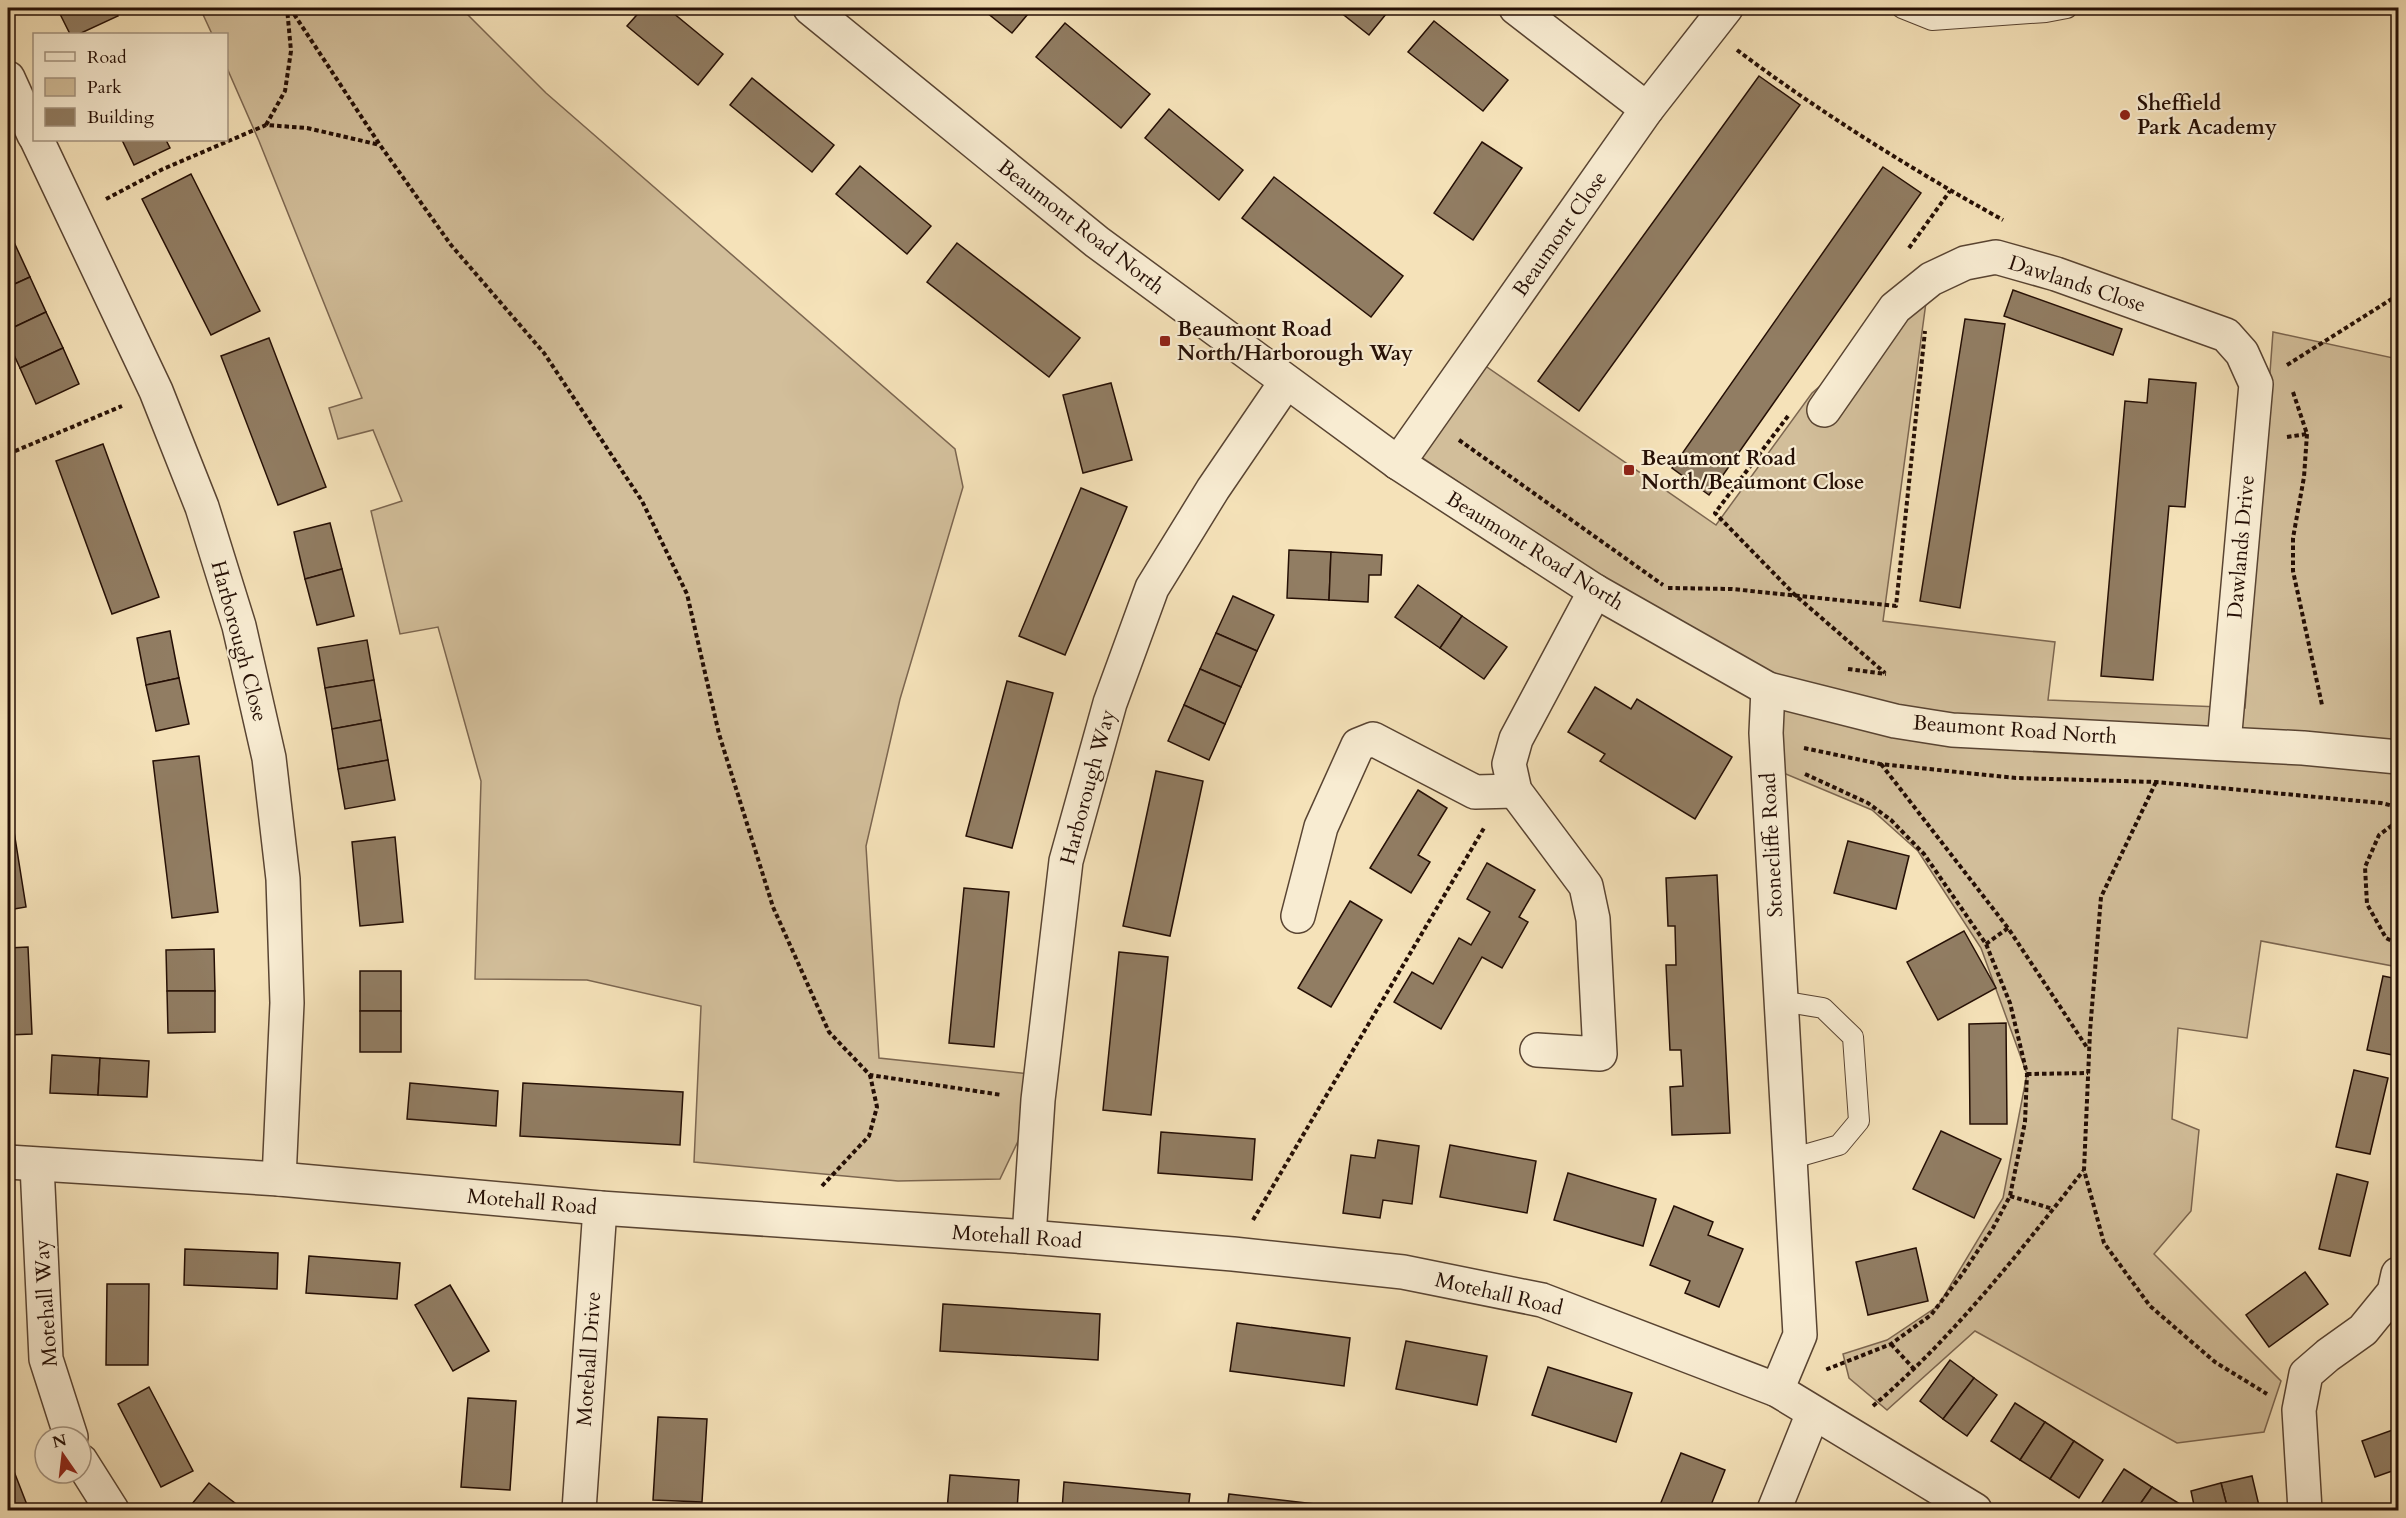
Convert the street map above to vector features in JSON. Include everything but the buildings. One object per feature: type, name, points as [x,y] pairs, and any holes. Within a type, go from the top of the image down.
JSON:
[{"type":"street","name":"Beaumont Road North","points":[[810,8],[1097,242],[1398,463],[1595,591],[1768,689],[1895,721],[1952,730],[2224,743],[2398,757]]},
{"type":"street","points":[[1516,8],[1647,109]]},
{"type":"street","name":"Beaumont Close","points":[[1398,463],[1647,109],[1718,19]]},
{"type":"street","points":[[8,78],[33,133]]},
{"type":"street","name":"Harborough Close","points":[[37,141],[156,391],[202,507],[239,626],[269,759],[283,879],[287,1003],[279,1179]]},
{"type":"street","name":"Dawlands Close","points":[[1824,410],[1895,308],[1931,279],[1965,263],[1996,257],[2056,274],[2226,335],[2242,353]]},
{"type":"street","name":"Dawlands Drive","points":[[2224,743],[2256,384],[2242,353]]},
{"type":"street","name":"Harborough Way","points":[[1029,1237],[1038,1100],[1066,861],[1110,703],[1152,588],[1213,489],[1286,382]]},
{"type":"street","points":[[1537,1050],[1600,1054],[1593,919],[1586,886],[1515,791],[1509,764],[1516,739],[1595,591]]},
{"type":"street","name":"Stonecliffe Road","points":[[1768,689],[1766,733],[1800,1335],[1777,1390]]},
{"type":"street","points":[[1298,916],[1321,827],[1358,745],[1372,739],[1475,792],[1515,791]]},
{"type":"street","name":"Motehall Road","points":[[22,1164],[279,1179],[600,1208],[1029,1237],[1233,1254],[1402,1272],[1542,1300],[1777,1390],[1975,1510]]},
{"type":"street","name":"Motehall Way","points":[[22,1164],[46,1359],[67,1425]]},
{"type":"street","name":"Motehall Drive","points":[[579,1510],[600,1208]]},
{"type":"street","points":[[2304,1510],[2299,1410],[2306,1374],[2363,1330],[2394,1292],[2398,1274]]},
{"type":"street","points":[[1774,1510],[1813,1413]]},
{"type":"street","points":[[93,1480],[112,1510]]},
{"type":"lane","points":[[1902,8],[1932,20],[2046,12],[2067,8]]},
{"type":"lane","points":[[1781,1001],[1823,1008],[1853,1037],[1859,1121],[1839,1145],[1790,1159]]},
{"type":"path","points":[[266,124],[285,90],[291,51],[288,8]]},
{"type":"path","points":[[288,8],[380,145],[451,245],[544,353],[642,501],[687,594],[719,734],[773,907],[829,1032],[870,1075],[877,1107],[869,1136],[785,1221]]},
{"type":"path","points":[[1718,19],[1794,93],[1950,191],[2009,223]]},
{"type":"path","points":[[228,141],[266,124],[307,128],[380,145]]},
{"type":"path","points":[[73,216],[163,169],[227,141]]},
{"type":"path","points":[[1668,588],[1732,590],[1896,606],[1931,279]]},
{"type":"path","points":[[2256,384],[2398,295]]},
{"type":"path","points":[[8,454],[156,391]]},
{"type":"path","points":[[1824,410],[1807,391],[1715,513],[1795,595],[1886,674],[1840,668]]},
{"type":"path","points":[[2307,434],[2304,477],[2293,538],[2293,571],[2322,705]]},
{"type":"path","points":[[1456,438],[1678,594]]},
{"type":"path","points":[[1805,756],[1804,747],[1880,764],[2016,778],[2156,782],[2381,803],[2398,807]]},
{"type":"path","points":[[1880,764],[2008,927],[2089,1050]]},
{"type":"path","points":[[1777,1390],[1891,1344],[1931,1315],[1963,1274],[1993,1228],[2010,1196],[2025,1122],[2028,1074],[2010,1003],[1986,944],[1924,854],[1891,820],[1868,803],[1805,774],[1805,765]]},
{"type":"path","points":[[2156,782],[2101,897],[2089,1050],[2084,1170],[2104,1244],[2150,1306],[2215,1362],[2269,1395]]},
{"type":"path","points":[[1233,1254],[1491,817],[1515,791]]},
{"type":"path","points":[[2398,821],[2379,835],[2365,867],[2367,904],[2386,938],[2398,944]]},
{"type":"path","points":[[1986,944],[2008,927]]},
{"type":"path","points":[[2028,1074],[2088,1073]]},
{"type":"path","points":[[870,1075],[1038,1100]]},
{"type":"path","points":[[1843,1431],[1915,1370],[2010,1264],[2084,1170]]},
{"type":"path","points":[[2010,1196],[2053,1209]]},
{"type":"path","points":[[1891,1344],[1915,1370]]},
{"type":"green space","points":[[200,8],[461,8],[546,93],[955,449],[963,487],[900,699],[866,846],[879,1058],[1049,1076],[1000,1179],[898,1181],[694,1162],[701,1006],[587,980],[475,979],[481,781],[438,627],[400,634],[371,511],[402,501],[373,430],[338,439],[329,408],[362,398],[259,141],[228,70],[228,33],[212,33]]},
{"type":"green space","points":[[1927,295],[1883,621],[2055,642],[2048,700],[2245,708],[2273,332],[2398,359],[2398,967],[2261,941],[2247,1038],[2178,1028],[2172,1119],[2199,1130],[2191,1211],[2154,1254],[2281,1381],[2264,1432],[2177,1443],[1975,1331],[1887,1410],[1849,1378],[1843,1354],[1887,1340],[1938,1306],[2003,1198],[2027,1074],[1981,948],[1918,851],[1872,810],[1781,772],[1774,696],[1414,452],[1481,363],[1716,525],[1812,393]]},
{"type":"place","name":"Sheffield Park Academy","points":[[2125,115]]},
{"type":"place","name":"Beaumont Road North/Harborough Way","points":[[1165,341]]},
{"type":"place","name":"Beaumont Road North/Beaumont Close","points":[[1629,470]]}]
